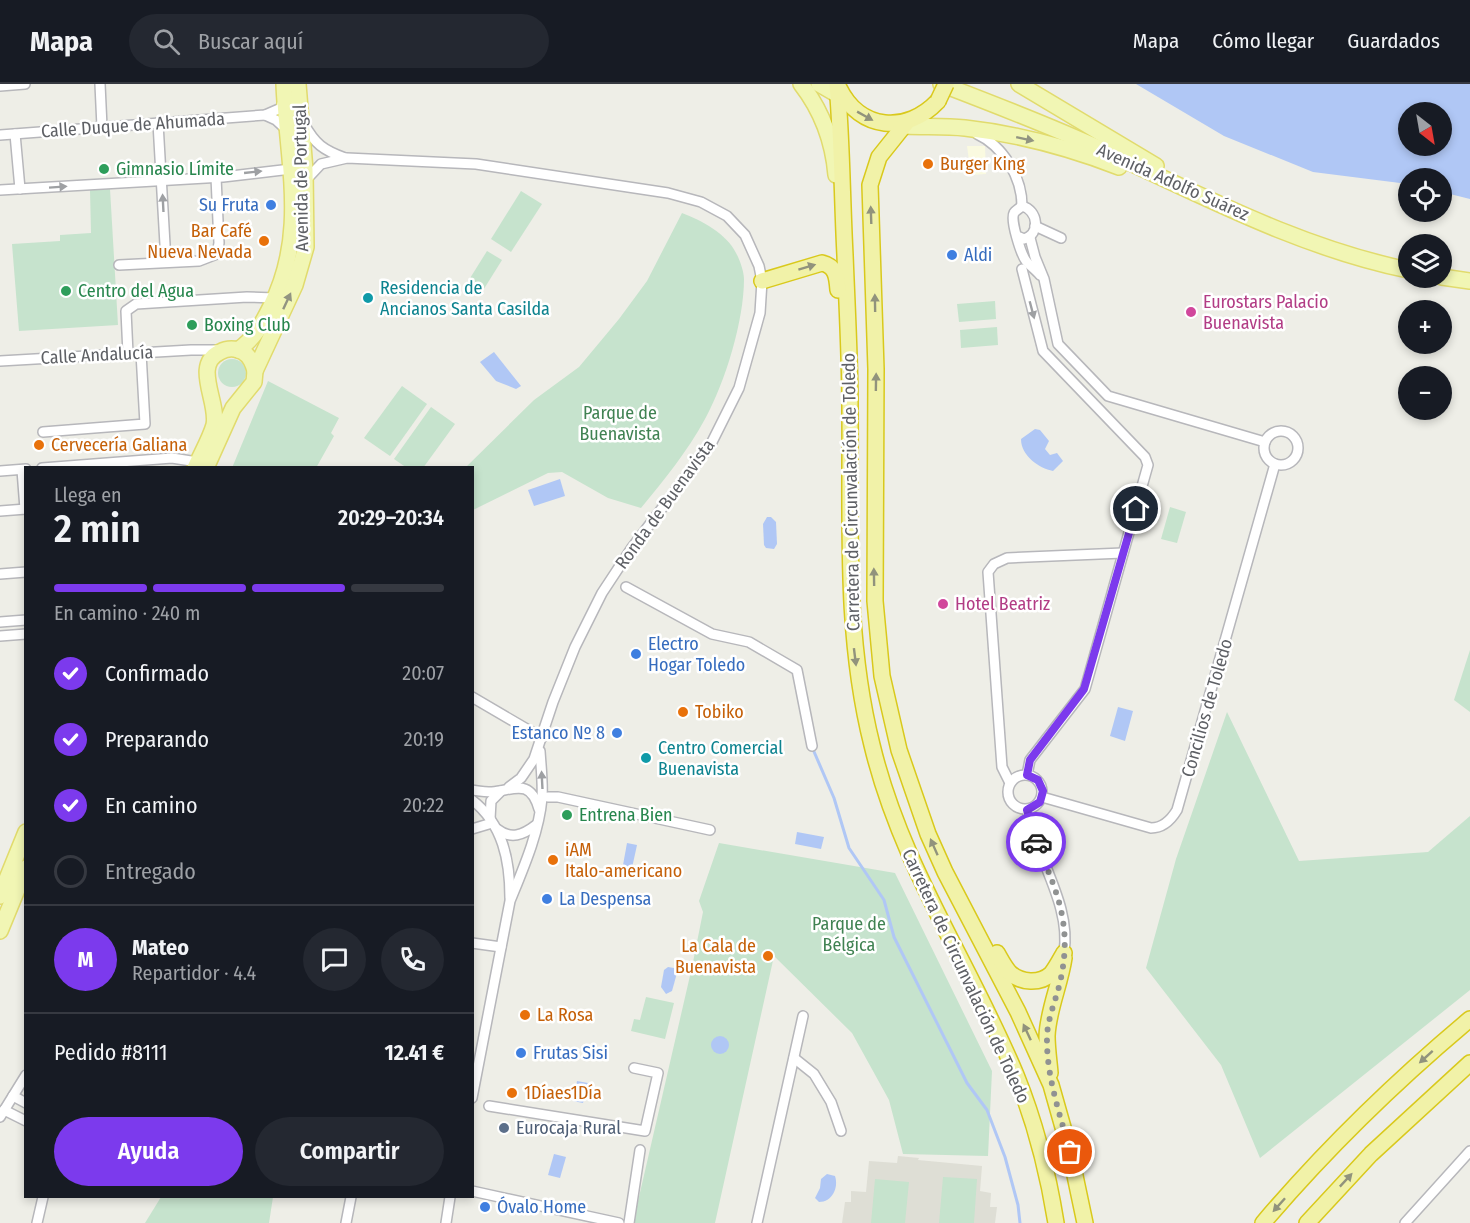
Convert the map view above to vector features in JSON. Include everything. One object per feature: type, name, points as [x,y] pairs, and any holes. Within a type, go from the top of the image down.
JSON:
[{"type":"highway","name":"Carretera de Circunvalación de Toledo","points":[[946,84],[938,101],[929,111],[903,124],[879,157],[870,185],[876,369],[873,548],[882,676],[899,750],[928,834],[1018,1012],[1052,1085],[1070,1152],[1085,1223]]},
{"type":"highway","name":"Carretera de Circunvalación de Toledo","points":[[840,91],[850,408],[851,605],[858,680],[873,750],[896,822],[917,874],[1015,1074],[1042,1155],[1056,1223]]},
{"type":"highway","points":[[840,91],[862,116],[885,124],[903,124]]},
{"type":"highway","points":[[762,281],[815,264],[828,264],[834,269],[838,286],[843,388],[850,408]]},
{"type":"highway","points":[[960,899],[981,925],[1011,974],[1020,979],[1038,981],[1046,978],[1064,954]]},
{"type":"highway","points":[[1052,1085],[1047,1036],[1050,1013],[1061,980],[1064,954]]},
{"type":"highway","points":[[1263,1223],[1323,1156],[1383,1096],[1470,1019]]},
{"type":"highway","points":[[1306,1223],[1386,1140],[1470,1063]]},
{"type":"main road","name":"Avenida de Portugal","points":[[199,466],[233,408],[254,382],[255,371],[300,270],[306,247],[305,182],[298,84]]},
{"type":"main road","points":[[801,84],[818,108],[832,147],[845,255]]},
{"type":"main road","points":[[819,84],[840,91]]},
{"type":"main road","name":"Avenida Adolfo Suárez","points":[[941,84],[1052,127],[1204,197],[1308,241],[1398,268]]},
{"type":"main road","points":[[1018,84],[1121,144],[1204,197]]},
{"type":"main road","name":"Avenida de Portugal","points":[[208,366],[211,359],[251,341],[257,334],[288,266],[293,214],[284,88]]},
{"type":"main road","points":[[903,124],[964,128],[1023,138],[1060,147],[1204,197]]},
{"type":"main road","points":[[1452,278],[1470,281]]},
{"type":"main road","points":[[231,350],[250,358],[255,371]]},
{"type":"main road","points":[[199,466],[214,424],[208,366]]},
{"type":"main road","points":[[208,382],[213,389],[227,397],[243,394]]},
{"type":"main road","points":[[0,896],[24,837]]},
{"type":"main road","points":[[0,931],[24,873]]},
{"type":"street","points":[[0,86],[25,84]]},
{"type":"street","points":[[100,84],[102,127]]},
{"type":"street","points":[[266,115],[281,108],[284,88]]},
{"type":"street","points":[[266,115],[276,120],[288,131]]},
{"type":"street","name":"Calle Duque de Ahumada","points":[[0,135],[266,115]]},
{"type":"street","name":"Ronda de Buenavista","points":[[302,121],[314,141],[324,149],[347,158]]},
{"type":"street","points":[[158,123],[166,262]]},
{"type":"street","points":[[964,128],[985,137],[998,148],[1021,188],[1022,206]]},
{"type":"street","points":[[15,134],[20,189]]},
{"type":"street","name":"Ronda de Buenavista","points":[[305,182],[321,164],[347,158],[476,164],[668,193],[692,199],[727,216],[745,235],[753,250],[762,281],[760,313],[739,388],[711,444],[631,549],[602,593],[575,647],[553,702],[539,749],[529,768],[496,794],[491,801],[492,823]]},
{"type":"street","points":[[0,190],[216,177],[291,169]]},
{"type":"street","points":[[119,265],[199,261],[217,254],[219,243],[216,177]]},
{"type":"street","points":[[1022,206],[1034,215],[1035,226],[1030,238],[1044,279],[1058,344],[1108,396],[1265,442]]},
{"type":"street","points":[[1022,206],[1014,212],[1013,219],[1017,236],[1026,261],[1044,279]]},
{"type":"street","points":[[1035,226],[1061,238]]},
{"type":"street","points":[[1017,236],[1024,240],[1030,238]]},
{"type":"street","points":[[1022,269],[1043,351],[1145,457],[1148,465],[1084,689],[1030,760],[1027,775]]},
{"type":"street","points":[[128,354],[126,311],[136,304],[247,297],[275,298]]},
{"type":"street","points":[[194,350],[208,366]]},
{"type":"street","name":"Calle Andalucía","points":[[0,361],[231,350]]},
{"type":"street","points":[[43,432],[146,424],[141,353]]},
{"type":"street","points":[[1282,431],[1292,435],[1297,443],[1297,454],[1286,465],[1275,464],[1267,458],[1265,442],[1272,434],[1282,431]]},
{"type":"street","points":[[68,466],[172,458],[191,460],[199,466]]},
{"type":"street","name":"Concilios de Toledo","points":[[1042,797],[1151,828],[1162,826],[1173,817],[1186,779],[1275,464]]},
{"type":"street","points":[[0,471],[24,470]]},
{"type":"street","points":[[0,511],[24,509]]},
{"type":"street","points":[[1010,783],[1002,767],[988,572],[994,564],[1007,558],[1124,553]]},
{"type":"street","points":[[0,574],[24,572]]},
{"type":"street","points":[[626,587],[712,634],[749,642],[796,670],[812,746]]},
{"type":"street","points":[[0,622],[24,620]]},
{"type":"street","points":[[0,636],[24,634]]},
{"type":"street","points":[[474,698],[542,738]]},
{"type":"street","name":"Ronda de Buenavista","points":[[510,901],[521,876],[539,811],[542,790],[539,749]]},
{"type":"street","points":[[1027,775],[1038,780],[1042,797],[1036,806],[1027,810],[1016,808],[1009,800],[1008,788],[1017,777],[1027,775]]},
{"type":"street","points":[[474,790],[492,792],[506,788],[527,791],[533,796],[539,811]]},
{"type":"street","points":[[548,797],[710,830]]},
{"type":"street","name":"Ronda de Buenavista","points":[[474,802],[492,823],[507,858],[510,876],[510,901],[474,1088]]},
{"type":"street","points":[[1027,810],[1036,842],[1060,905],[1065,931],[1064,954]]},
{"type":"street","points":[[474,828],[492,823],[504,834],[513,836],[528,832],[536,825]]},
{"type":"street","points":[[474,943],[501,947]]},
{"type":"street","points":[[757,1223],[803,1016]]},
{"type":"street","points":[[794,1058],[814,1074],[831,1102],[841,1131]]},
{"type":"street","points":[[489,1106],[645,1131],[658,1073],[634,1068]]},
{"type":"street","points":[[24,1078],[2,1114],[24,1120]]},
{"type":"street","points":[[13,1096],[24,1102]]},
{"type":"street","points":[[629,1223],[640,1150]]},
{"type":"street","points":[[1405,1223],[1470,1152]]},
{"type":"street","points":[[474,1191],[619,1223]]},
{"type":"street","points":[[37,1223],[43,1198]]},
{"type":"street","points":[[346,1223],[351,1198]]},
{"type":"street","points":[[446,1223],[450,1198]]},
{"type":"shaded area","points":[[967,146],[985,146],[986,174],[971,175]]},
{"type":"shaded area","points":[[898,1156],[982,1166],[980,1191],[991,1193],[990,1207],[997,1207],[995,1223],[842,1223],[845,1202],[851,1202],[851,1191],[866,1192],[869,1161],[897,1163]]},
{"type":"green space","name":"Centro del Agua","points":[[110,189],[118,325],[19,331],[12,244],[60,241],[60,235],[91,233],[90,190]]},
{"type":"green space","points":[[521,191],[542,204],[511,252],[491,239]]},
{"type":"green space","name":"Parque de Buenavista","points":[[682,213],[705,224],[732,246],[743,270],[744,279],[741,314],[720,388],[698,431],[667,476],[641,508],[608,498],[562,472],[548,473],[474,510],[474,466],[467,466],[534,400],[579,367],[647,281]]},
{"type":"green space","points":[[487,251],[502,260],[482,292],[467,283]]},
{"type":"green space","points":[[995,301],[996,319],[959,322],[957,304]]},
{"type":"green space","points":[[997,327],[998,345],[961,348],[960,330]]},
{"type":"green space","points":[[232,359],[242,363],[246,373],[242,383],[232,387],[222,383],[218,373],[222,363]]},
{"type":"green space","points":[[268,381],[339,418],[331,433],[334,436],[317,466],[233,466]]},
{"type":"green space","points":[[402,386],[427,404],[390,456],[364,438]]},
{"type":"green space","points":[[431,407],[455,424],[424,466],[404,466],[394,459]]},
{"type":"green space","points":[[1170,507],[1186,512],[1177,543],[1161,539]]},
{"type":"green space","points":[[1470,650],[1470,712],[1454,700]]},
{"type":"green space","points":[[1227,712],[1299,861],[1428,852],[1470,816],[1470,990],[1260,1158],[1221,1065],[1146,968],[1176,859]]},
{"type":"green space","name":"Parque de Bélgica","points":[[719,843],[895,873],[992,1071],[988,1156],[903,1154],[889,1100],[852,1033],[774,956],[715,1223],[633,1223],[692,967],[703,912],[699,901]]},
{"type":"green space","points":[[646,997],[674,1003],[665,1039],[631,1031],[634,1019],[640,1020]]},
{"type":"green space","points":[[943,1177],[977,1179],[974,1223],[939,1223]]},
{"type":"green space","points":[[875,1179],[909,1182],[905,1223],[871,1223]]},
{"type":"green space","points":[[160,1198],[273,1198],[269,1223],[145,1223]]},
{"type":"water","points":[[1136,84],[1470,84],[1470,199],[1452,194],[1452,168],[1398,168],[1398,183],[1313,172],[1224,136]]},
{"type":"water","points":[[494,352],[521,386],[516,389],[496,381],[480,362]]},
{"type":"water","points":[[1035,429],[1040,430],[1049,441],[1045,449],[1050,455],[1057,453],[1063,461],[1053,471],[1037,464],[1024,451],[1021,439]]},
{"type":"water","points":[[560,479],[565,496],[534,506],[528,490]]},
{"type":"water","points":[[767,517],[771,517],[776,522],[777,544],[774,549],[766,548],[764,545],[763,524]]},
{"type":"water","points":[[1118,707],[1133,711],[1125,741],[1110,736]]},
{"type":"water","points":[[797,832],[824,837],[821,849],[795,844]]},
{"type":"water","points":[[627,843],[637,845],[632,868],[623,865]]},
{"type":"water","points":[[668,967],[674,968],[677,973],[672,991],[666,994],[661,987],[664,970]]},
{"type":"water","points":[[720,1036],[726,1039],[729,1045],[726,1051],[720,1054],[714,1051],[711,1045],[714,1039]]},
{"type":"water","points":[[577,1081],[588,1083],[583,1103],[573,1101]]},
{"type":"water","points":[[554,1154],[566,1157],[560,1178],[548,1175]]},
{"type":"water","points":[[827,1174],[835,1176],[835,1190],[828,1200],[819,1202],[815,1198],[821,1179]]},
{"type":"waterway","points":[[812,747],[834,798],[849,848],[884,900],[894,937],[967,1083],[987,1110],[1005,1157],[1018,1205],[1020,1223]]},
{"type":"way so far","points":[[1036,842],[1060,905],[1065,931],[1066,943],[1061,980],[1050,1013],[1047,1036],[1052,1085],[1070,1152]]},
{"type":"place","name":"Burger King","points":[[928,164]]},
{"type":"place","name":"Gimnasio Límite","points":[[104,169]]},
{"type":"place","name":"Su Fruta","points":[[271,205]]},
{"type":"place","name":"Bar Café Nueva Nevada","points":[[264,241]]},
{"type":"place","name":"Aldi","points":[[952,255]]},
{"type":"place","name":"Centro del Agua","points":[[66,291]]},
{"type":"place","name":"Residencia de Ancianos Santa Casilda","points":[[368,298]]},
{"type":"place","name":"Eurostars Palacio Buenavista","points":[[1191,312]]},
{"type":"place","name":"Boxing Club","points":[[192,325]]},
{"type":"place","name":"Cervecería Galiana","points":[[39,445]]},
{"type":"place","name":"Hotel Beatriz","points":[[943,604]]},
{"type":"place","name":"Electro Hogar Toledo","points":[[636,654]]},
{"type":"place","name":"Tobiko","points":[[683,712]]},
{"type":"place","name":"Estanco Nº 8","points":[[617,733]]},
{"type":"place","name":"Centro Comercial Buenavista","points":[[646,758]]},
{"type":"place","name":"Entrena Bien","points":[[567,815]]},
{"type":"place","name":"iAM Italo-americano","points":[[553,860]]},
{"type":"place","name":"La Despensa","points":[[547,899]]},
{"type":"place","name":"La Cala de Buenavista","points":[[768,956]]},
{"type":"place","name":"La Rosa","points":[[525,1015]]},
{"type":"place","name":"Frutas Sisi","points":[[521,1053]]},
{"type":"place","name":"1Díaes1Día","points":[[512,1093]]},
{"type":"place","name":"Eurocaja Rural","points":[[504,1128]]},
{"type":"place","name":"Óvalo Home","points":[[485,1207]]},
{"type":"route","points":[[1036,842],[1027,810],[1040,802],[1043,791],[1038,780],[1027,775],[1030,760],[1084,689],[1136,509]]}]
